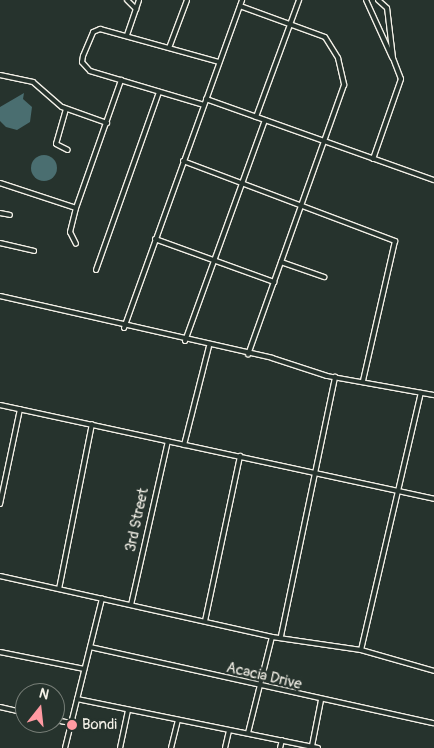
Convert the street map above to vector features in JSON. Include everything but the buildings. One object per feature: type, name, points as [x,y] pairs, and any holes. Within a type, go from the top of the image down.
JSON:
[{"type":"street","points":[[127,0],[136,10]]},
{"type":"street","points":[[127,35],[139,0]]},
{"type":"street","points":[[169,48],[188,0]]},
{"type":"street","points":[[124,328],[242,0]]},
{"type":"street","points":[[256,117],[300,0]]},
{"type":"street","points":[[366,0],[393,60],[400,84],[373,160]]},
{"type":"street","points":[[378,0],[387,8],[393,60]]},
{"type":"street","points":[[240,6],[325,38],[338,58],[343,93],[248,354]]},
{"type":"street","points":[[204,105],[90,71],[82,62],[95,30],[127,35],[219,62]]},
{"type":"street","points":[[0,74],[33,82],[66,109],[107,123]]},
{"type":"street","points":[[76,244],[70,232],[76,208],[121,80]]},
{"type":"street","points":[[96,270],[159,92]]},
{"type":"street","points":[[206,99],[373,160],[434,178]]},
{"type":"street","points":[[66,109],[56,144],[68,150]]},
{"type":"street","points":[[185,341],[265,120]]},
{"type":"street","points":[[183,161],[303,203],[395,241],[364,381]]},
{"type":"street","points":[[0,183],[76,208]]},
{"type":"street","points":[[0,212],[10,215]]},
{"type":"street","points":[[155,239],[274,282]]},
{"type":"street","points":[[0,242],[34,251]]},
{"type":"street","points":[[281,262],[324,277]]},
{"type":"street","points":[[0,296],[124,328],[248,354],[336,377],[434,395]]},
{"type":"street","points":[[184,445],[210,346]]},
{"type":"street","points":[[281,636],[336,377]]},
{"type":"street","points":[[361,650],[421,393]]},
{"type":"street","points":[[0,405],[434,499]]},
{"type":"street","points":[[0,504],[20,409]]},
{"type":"street","points":[[59,589],[92,424]]},
{"type":"street","name":"3rd Street","points":[[131,605],[168,441]]},
{"type":"street","points":[[205,621],[240,456]]},
{"type":"street","points":[[0,576],[272,637],[281,636],[361,650],[434,671]]},
{"type":"street","points":[[65,748],[102,599]]},
{"type":"street","points":[[248,733],[272,637]]},
{"type":"street","name":"Acacia Drive","points":[[90,647],[259,687],[434,724]]},
{"type":"street","points":[[0,652],[84,669]]},
{"type":"street","points":[[77,699],[318,748]]},
{"type":"street","points":[[312,746],[320,700]]},
{"type":"street","points":[[0,707],[15,711]]},
{"type":"street","points":[[120,748],[128,710]]},
{"type":"street","points":[[171,748],[178,720]]},
{"type":"street","points":[[65,722],[71,723]]},
{"type":"street","points":[[225,748],[229,731]]},
{"type":"street","points":[[280,748],[282,740]]},
{"type":"water","points":[[24,93],[23,99],[32,107],[30,122],[17,130],[6,127],[0,121],[0,107]]},
{"type":"water","points":[[44,155],[53,159],[57,168],[53,177],[44,181],[35,177],[31,168],[35,159]]},
{"type":"place","name":"Bondi","points":[[72,725]]}]
